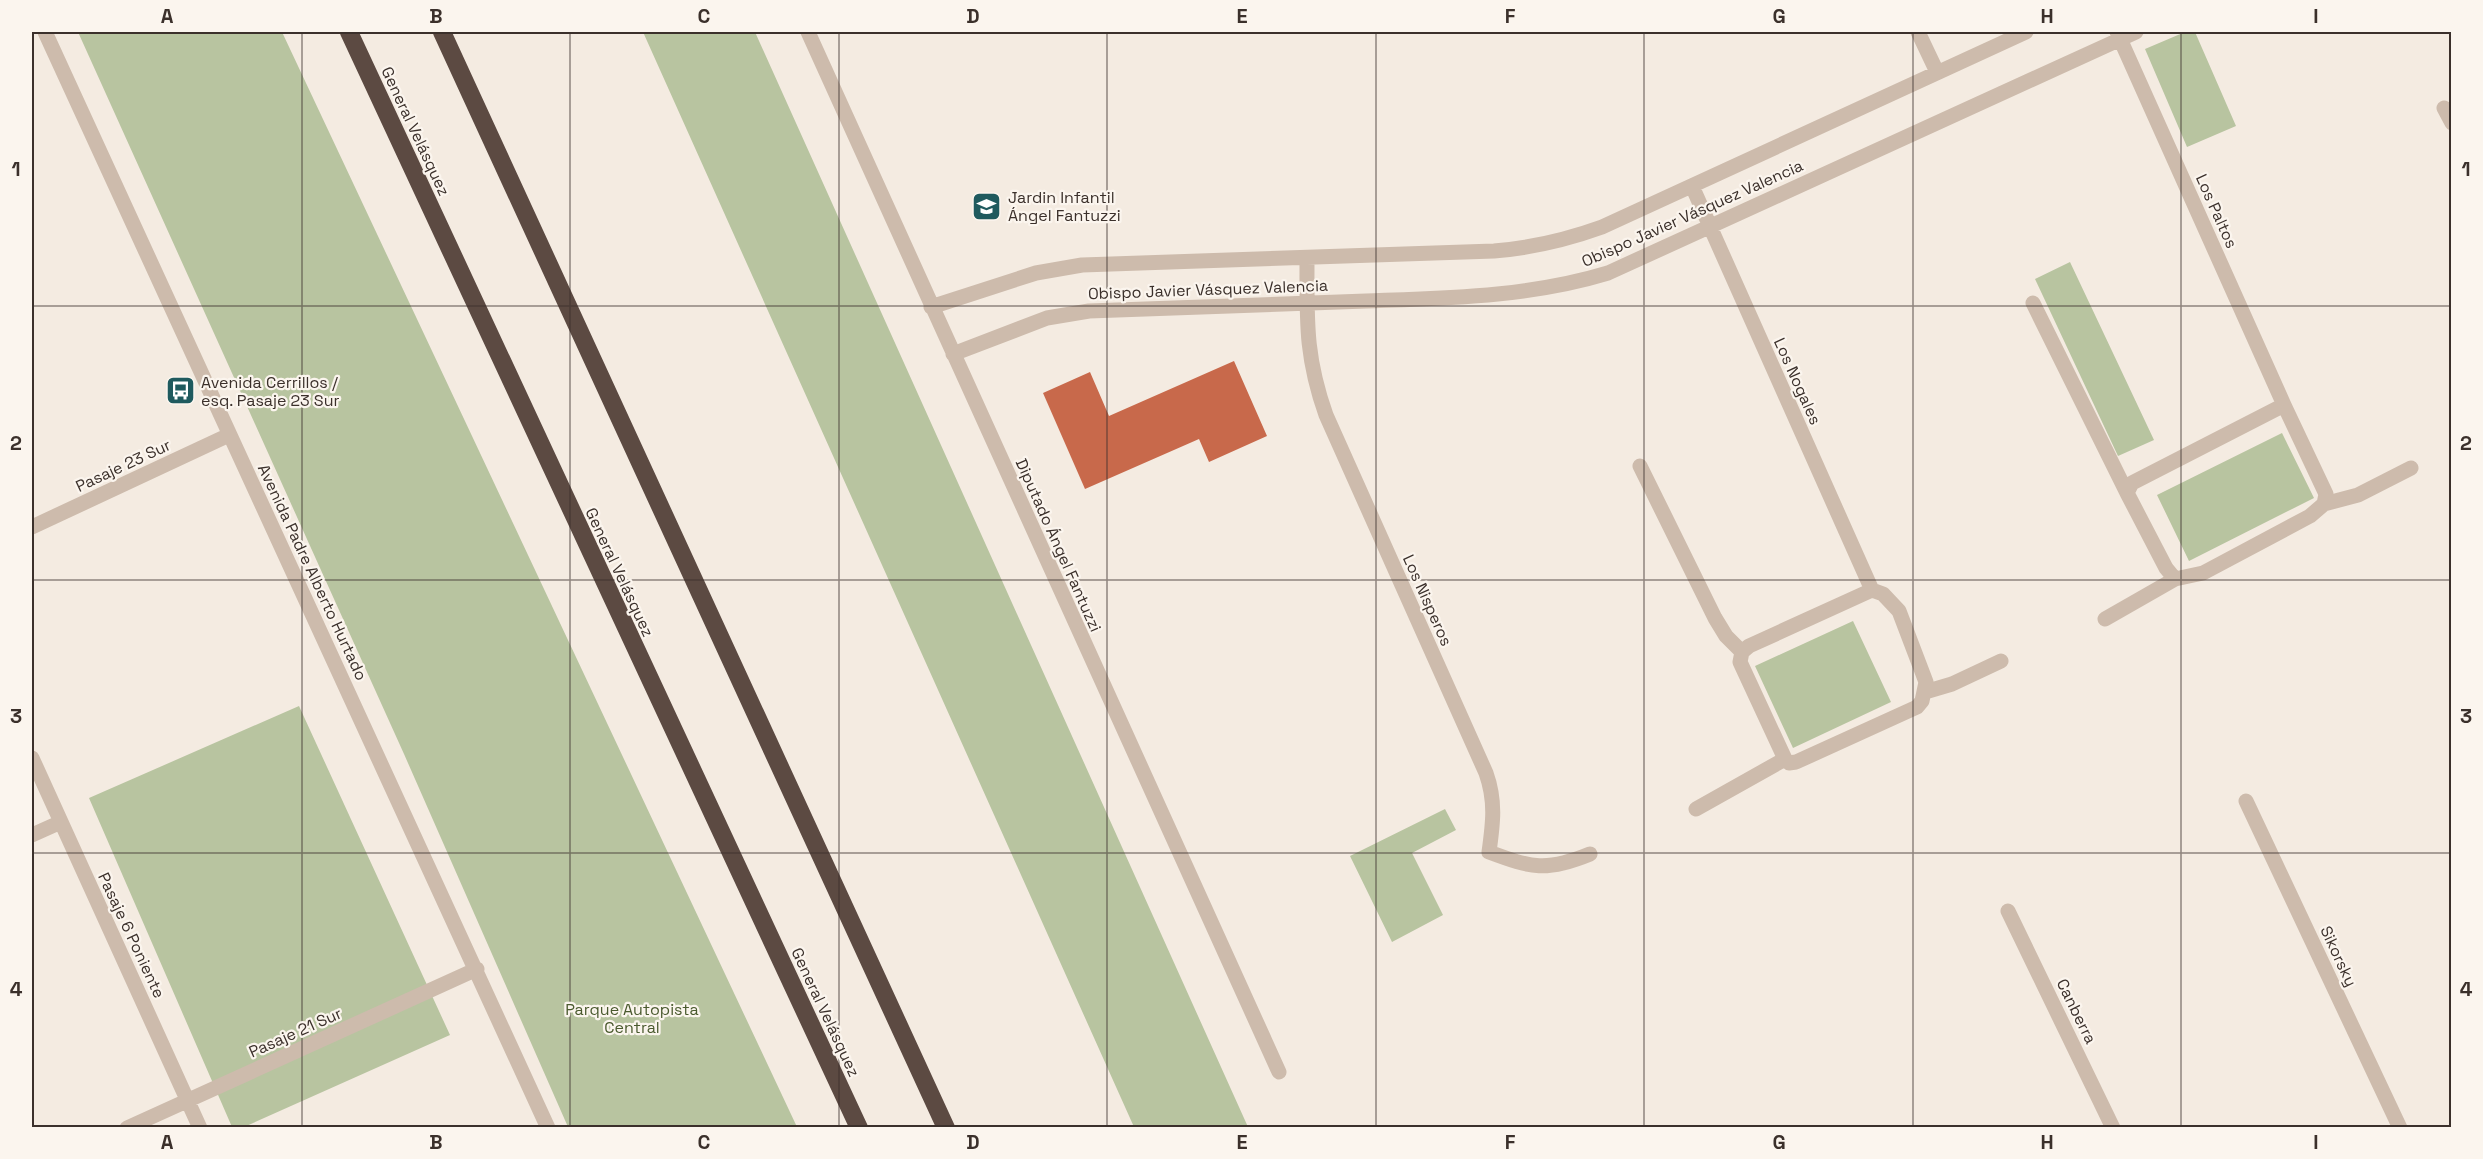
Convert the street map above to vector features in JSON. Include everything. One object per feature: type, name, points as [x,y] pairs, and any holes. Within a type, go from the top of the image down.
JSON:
[{"type":"highway","name":"General Velásquez","points":[[349,32],[859,1128]]},
{"type":"highway","points":[[442,32],[946,1128]]},
{"type":"street","name":"Avenida Padre Alberto Hurtado","points":[[45,32],[548,1128]]},
{"type":"street","name":"Diputado Ángel Fantuzzi","points":[[808,32],[1279,1072]]},
{"type":"street","points":[[1918,32],[1937,72]]},
{"type":"street","name":"Obispo Javier Vásquez Valencia","points":[[931,306],[1036,273],[1082,265],[1307,259],[1518,249],[1573,237],[1602,227],[2026,32]]},
{"type":"street","name":"Obispo Javier Vásquez Valencia","points":[[953,354],[1047,318],[1089,311],[1480,296],[1547,289],[1608,273],[2119,35],[2136,32]]},
{"type":"street","name":"Los Paltos","points":[[2119,35],[2284,405],[2321,481],[2326,494],[2324,504]]},
{"type":"street","points":[[2444,108],[2451,123]]},
{"type":"street","name":"Los Nogales","points":[[1692,186],[1872,590],[1883,594],[1899,611],[1926,682],[1925,692]]},
{"type":"street","name":"Los Nisperos","points":[[1307,259],[1306,329],[1310,360],[1326,416],[1493,794],[1494,818],[1489,852],[1520,863],[1548,867],[1565,864],[1590,854]]},
{"type":"street","points":[[2032,303],[2127,493],[2166,568],[2175,579]]},
{"type":"street","points":[[2127,493],[2132,483],[2284,405]]},
{"type":"street","name":"Pasaje 23 Sur","points":[[32,527],[229,435]]},
{"type":"street","points":[[1640,466],[1715,618],[1726,636],[1742,652]]},
{"type":"street","points":[[2105,619],[2175,579],[2203,573],[2310,516],[2324,504],[2358,495],[2411,468]]},
{"type":"street","points":[[1872,590],[1749,646],[1742,652],[1740,662],[1785,759],[1789,763],[1796,762],[1917,707],[1925,692],[1952,684],[2001,661]]},
{"type":"street","name":"Pasaje 6 Poniente","points":[[32,758],[200,1128]]},
{"type":"street","points":[[1696,809],[1785,759]]},
{"type":"street","name":"Sikorsky","points":[[2246,801],[2400,1128]]},
{"type":"street","points":[[32,836],[61,822]]},
{"type":"street","name":"Canberra","points":[[2008,911],[2113,1128]]},
{"type":"street","name":"Pasaje 21 Sur","points":[[127,1128],[477,969]]},
{"type":"green space","name":"Parque Autopista Central","points":[[78,32],[282,32],[797,1127],[568,1127],[404,754]]},
{"type":"green space","points":[[643,32],[755,32],[1248,1127],[1134,1127]]},
{"type":"green space","points":[[2185,32],[2195,32],[2236,126],[2187,147],[2145,49]]},
{"type":"green space","points":[[2070,262],[2154,440],[2118,456],[2035,279]]},
{"type":"green space","points":[[2282,433],[2314,498],[2189,561],[2157,495]]},
{"type":"green space","points":[[1853,621],[1891,702],[1793,748],[1755,666]]},
{"type":"green space","points":[[299,706],[450,1035],[244,1127],[232,1127],[89,798]]},
{"type":"green space","points":[[1445,809],[1456,830],[1412,853],[1443,915],[1392,942],[1350,856]]},
{"type":"building","points":[[1234,361],[1267,436],[1209,462],[1199,439],[1085,489],[1043,393],[1090,372],[1109,416]]},
{"type":"place","name":"Jardin Infantil Ángel Fantuzzi","points":[[987,206]]},
{"type":"place","name":"Avenida Cerrillos / esq. Pasaje 23 Sur","points":[[180,391]]}]
